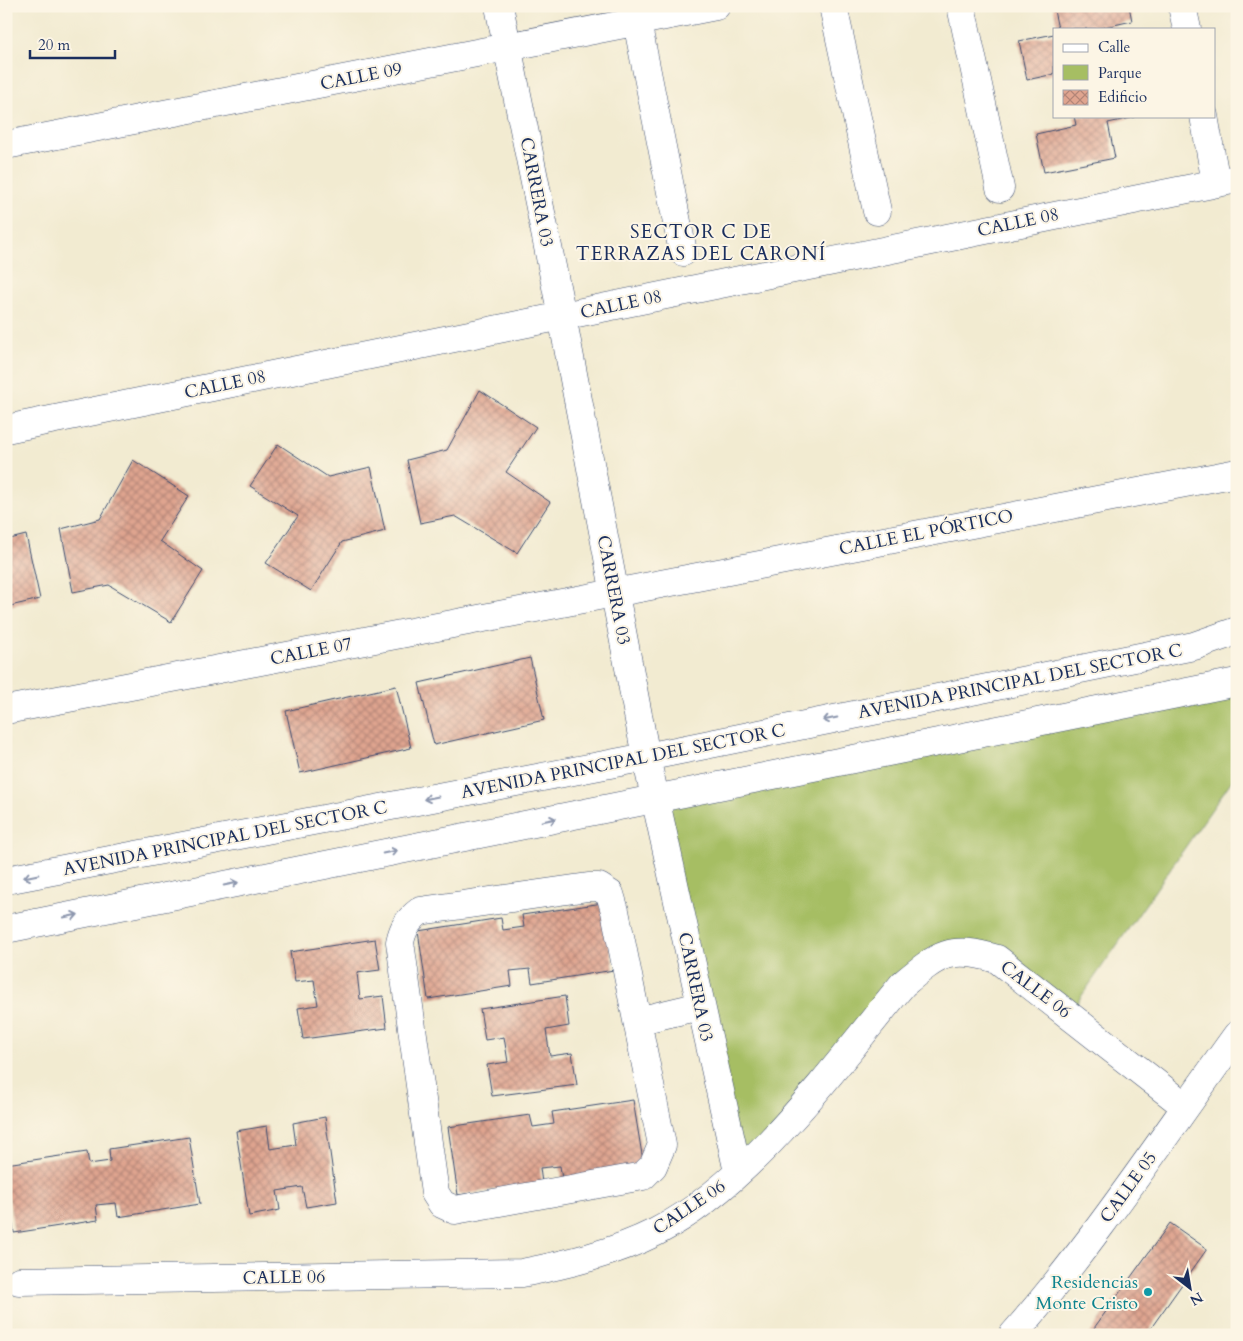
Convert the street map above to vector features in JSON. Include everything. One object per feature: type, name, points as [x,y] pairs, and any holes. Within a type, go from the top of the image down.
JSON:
[{"type":"street","name":"CARRERA 03","points":[[500,6],[562,316],[646,757],[738,1172]]},
{"type":"street","name":"CALLE 09","points":[[6,145],[716,6]]},
{"type":"street","points":[[833,6],[877,211]]},
{"type":"street","points":[[961,6],[1000,188]]},
{"type":"street","points":[[1182,6],[1187,28]]},
{"type":"street","points":[[637,22],[683,252]]},
{"type":"street","points":[[1205,118],[1227,181]]},
{"type":"street","name":"CALLE 08","points":[[6,429],[1227,181]]},
{"type":"street","name":"CALLE EL PÓRTICO","points":[[615,592],[1237,472]]},
{"type":"street","name":"CALLE 07","points":[[6,710],[615,592]]},
{"type":"street","name":"AVENIDA PRINCIPAL DEL SECTOR C","points":[[6,880],[646,757],[1194,646],[1237,631]]},
{"type":"street","points":[[6,929],[1237,682]]},
{"type":"street","points":[[598,887],[610,894],[615,911],[637,1021],[662,1145],[656,1161],[643,1176],[456,1210],[442,1204],[435,1193],[400,942],[408,920],[420,911],[598,887]]},
{"type":"street","name":"CALLE 06","points":[[20,1281],[522,1273],[568,1264],[610,1251],[656,1232],[686,1214],[738,1172],[766,1145],[817,1087],[903,984],[926,964],[947,953],[971,952],[997,959],[1185,1106]]},
{"type":"street","points":[[637,1021],[700,1006]]},
{"type":"street","name":"CALLE 05","points":[[1013,1335],[1048,1295],[1088,1242],[1237,1035]]},
{"type":"green space","points":[[1221,687],[1237,702],[1237,773],[1069,1014],[1019,974],[947,953],[738,1172],[656,799]]},
{"type":"building","points":[[1053,6],[1129,6],[1132,21],[1100,28],[1058,28]]},
{"type":"building","points":[[1053,34],[1053,74],[1027,80],[1019,41]]},
{"type":"building","points":[[1074,118],[1130,118],[1108,123],[1115,158],[1044,172],[1036,134],[1076,125]]},
{"type":"building","points":[[480,390],[536,427],[506,472],[550,502],[517,553],[455,516],[420,523],[407,460],[447,450]]},
{"type":"building","points":[[278,444],[328,477],[371,467],[385,531],[342,542],[311,591],[266,563],[298,516],[250,486]]},
{"type":"building","points":[[133,460],[189,496],[160,541],[203,571],[171,622],[109,585],[73,592],[61,529],[100,519]]},
{"type":"building","points":[[26,535],[40,599],[6,607],[6,540]]},
{"type":"building","points":[[530,658],[544,720],[434,745],[419,683]]},
{"type":"building","points":[[396,686],[411,748],[300,773],[286,711]]},
{"type":"building","points":[[603,903],[614,970],[532,983],[530,969],[510,971],[512,986],[428,999],[418,931],[501,918],[503,930],[524,927],[522,915]]},
{"type":"building","points":[[375,939],[380,970],[357,973],[360,999],[383,996],[387,1028],[303,1039],[298,1008],[318,1005],[314,980],[295,982],[290,952]]},
{"type":"building","points":[[565,996],[569,1026],[546,1030],[550,1056],[572,1053],[577,1085],[492,1096],[487,1065],[508,1062],[504,1037],[485,1040],[480,1009]]},
{"type":"building","points":[[633,1100],[644,1167],[562,1179],[560,1166],[540,1168],[542,1183],[458,1195],[448,1127],[530,1115],[533,1127],[554,1124],[552,1112]]},
{"type":"building","points":[[325,1117],[337,1202],[306,1207],[302,1187],[277,1191],[280,1210],[249,1216],[236,1131],[267,1126],[270,1149],[296,1145],[293,1123]]},
{"type":"building","points":[[189,1137],[200,1204],[118,1217],[116,1203],[96,1205],[98,1220],[14,1233],[6,1180],[6,1164],[87,1152],[89,1164],[110,1161],[109,1149]]},
{"type":"building","name":"Residencias Monte Cristo","points":[[1170,1223],[1207,1249],[1146,1335],[1089,1335]]},
{"type":"place","name":"Residencias Monte Cristo","points":[[1148,1292]]},
{"type":"district","name":"SECTOR C DE TERRAZAS DEL CARONÍ","points":[[701,242]]}]
